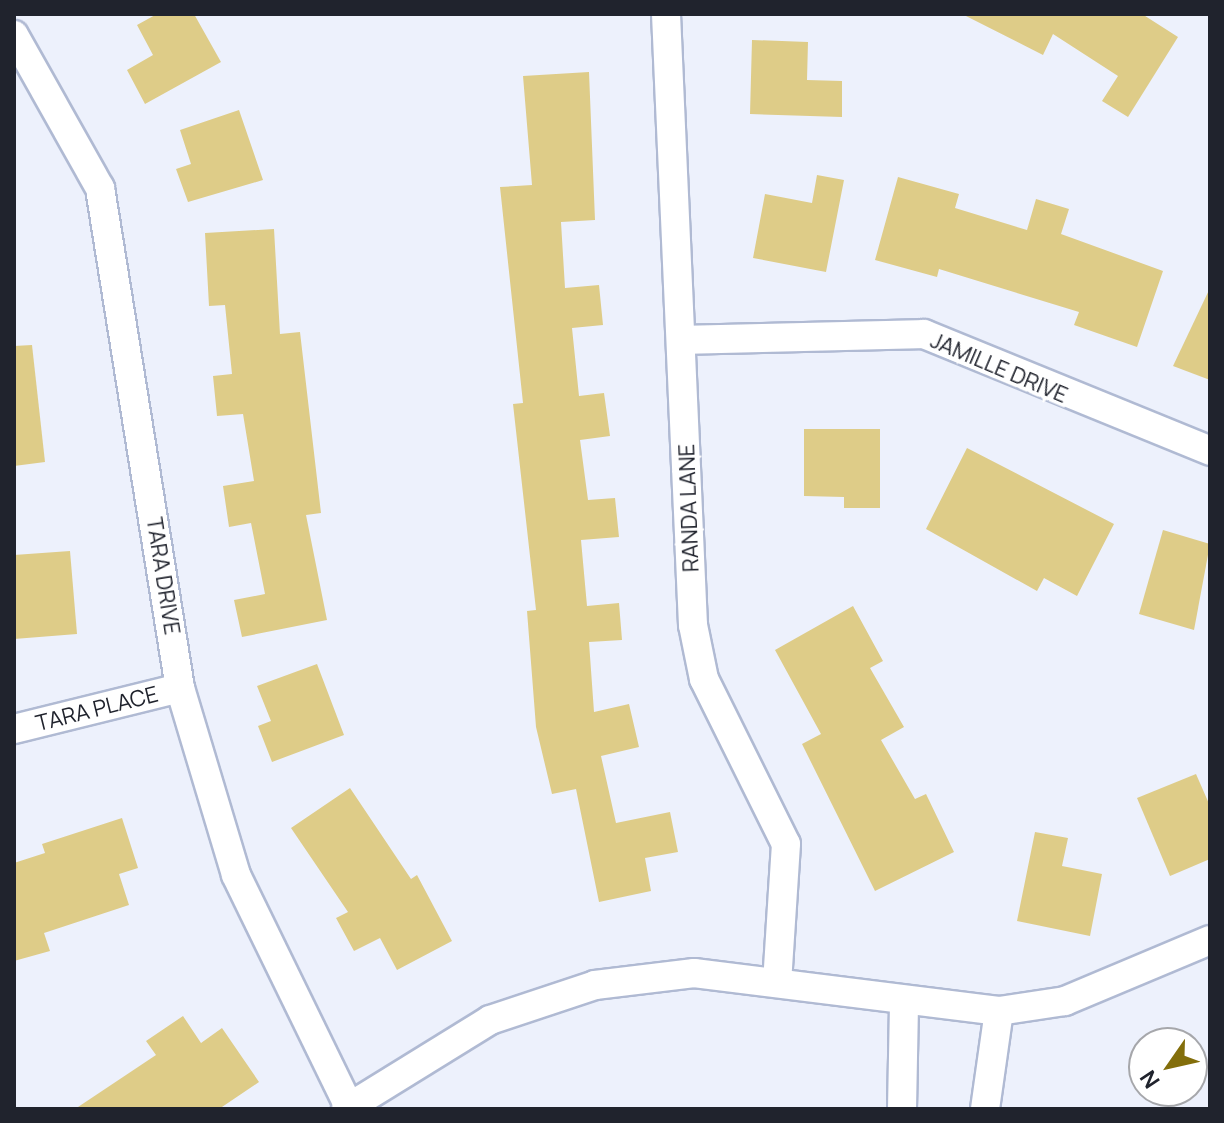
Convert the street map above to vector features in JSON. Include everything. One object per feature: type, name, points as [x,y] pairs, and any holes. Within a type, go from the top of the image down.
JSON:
[{"type":"street","name":"RANDA LANE","points":[[666,14],[683,340],[693,625],[704,679],[786,844],[777,983]]},
{"type":"street","name":"TARA DRIVE","points":[[14,35],[100,188],[180,688],[236,875],[348,1108]]},
{"type":"street","name":"JAMILLE DRIVE","points":[[683,340],[924,334],[1210,451]]},
{"type":"street","name":"TARA PLACE","points":[[14,729],[180,688]]},
{"type":"street","points":[[348,1108],[490,1020],[595,985],[694,973],[904,1003],[999,1011],[1065,1001],[1210,940]]},
{"type":"street","points":[[902,1109],[904,1003]]},
{"type":"street","points":[[985,1109],[999,1011]]},
{"type":"building","points":[[157,14],[194,14],[221,62],[145,104],[127,70],[153,55],[137,25]]},
{"type":"building","points":[[962,14],[1142,14],[1178,37],[1128,117],[1102,101],[1118,76],[1053,34],[1043,55]]},
{"type":"building","points":[[752,40],[808,42],[807,80],[842,81],[842,117],[750,114]]},
{"type":"building","points":[[589,72],[595,220],[561,222],[565,288],[599,285],[603,325],[572,328],[579,396],[604,393],[610,436],[580,440],[588,500],[615,498],[619,537],[581,540],[587,606],[619,603],[622,640],[589,642],[594,712],[629,704],[639,747],[601,756],[616,823],[670,812],[678,852],[645,858],[651,891],[599,902],[576,789],[552,794],[536,727],[527,611],[536,610],[513,404],[523,403],[500,187],[532,185],[523,76]]},
{"type":"building","points":[[239,110],[263,180],[188,202],[176,169],[191,164],[180,130]]},
{"type":"building","points":[[817,175],[844,180],[826,272],[753,258],[765,194],[812,203]]},
{"type":"building","points":[[898,177],[959,194],[955,208],[1027,230],[1036,199],[1069,209],[1061,234],[1163,271],[1137,347],[1074,325],[1079,312],[939,269],[937,277],[875,260]]},
{"type":"building","points":[[274,229],[280,334],[300,332],[321,513],[306,515],[327,620],[242,637],[234,600],[265,594],[251,523],[229,527],[223,486],[254,481],[243,414],[217,416],[213,376],[232,374],[225,305],[209,306],[205,233]]},
{"type":"building","points":[[1210,288],[1210,380],[1173,366]]},
{"type":"building","points":[[32,345],[45,462],[14,466],[14,346]]},
{"type":"building","points":[[804,429],[880,429],[880,508],[844,508],[844,497],[804,496]]},
{"type":"building","points":[[967,448],[1114,524],[1077,596],[1044,578],[1037,591],[926,529]]},
{"type":"building","points":[[1163,530],[1210,544],[1194,630],[1139,614]]},
{"type":"building","points":[[70,551],[77,634],[14,639],[14,555]]},
{"type":"building","points":[[853,606],[883,661],[870,668],[904,727],[881,740],[915,799],[926,794],[954,852],[875,891],[802,744],[821,734],[775,650]]},
{"type":"building","points":[[317,664],[344,735],[272,762],[258,726],[271,721],[257,686]]},
{"type":"building","points":[[1196,774],[1210,806],[1210,859],[1170,876],[1137,798]]},
{"type":"building","points":[[350,788],[411,879],[417,875],[452,941],[397,970],[380,938],[354,951],[336,918],[348,912],[291,828]]},
{"type":"building","points":[[122,818],[138,868],[119,874],[129,905],[44,933],[50,951],[14,961],[14,863],[45,853],[42,844]]},
{"type":"building","points":[[1035,832],[1068,838],[1062,866],[1102,874],[1090,936],[1017,921]]},
{"type":"building","points":[[183,1016],[201,1043],[222,1028],[259,1082],[219,1109],[75,1109],[156,1055],[146,1041]]}]
